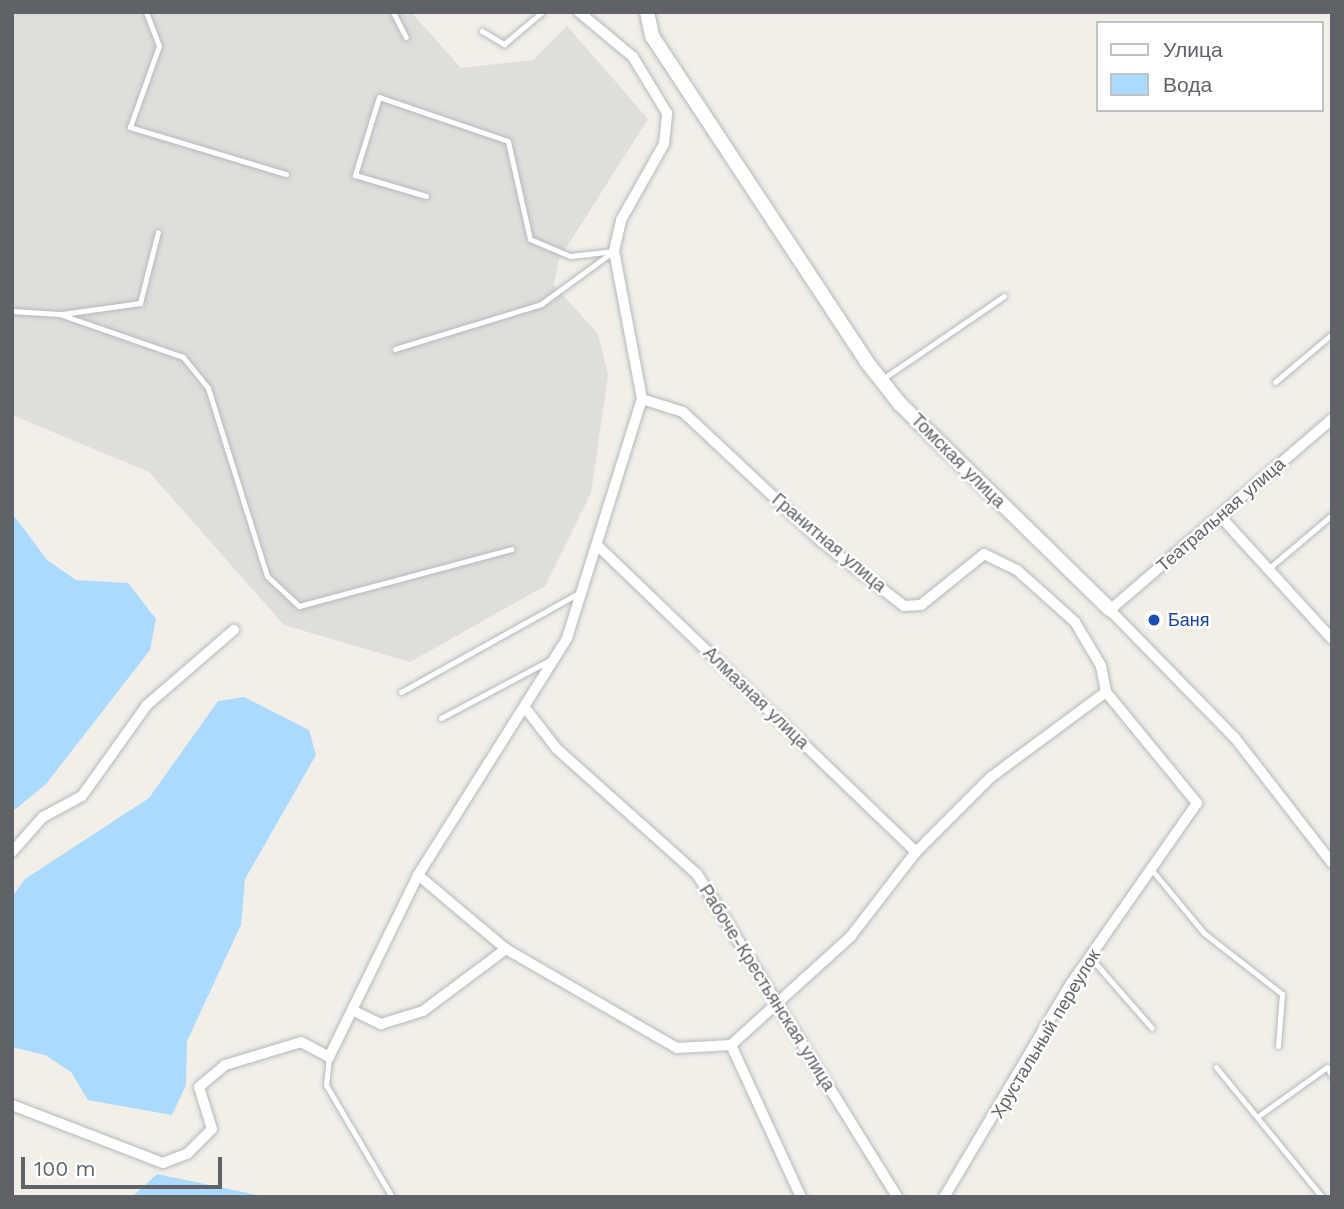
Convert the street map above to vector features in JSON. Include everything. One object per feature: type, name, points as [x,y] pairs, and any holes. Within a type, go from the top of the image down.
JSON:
[{"type":"street","points":[[12,1105],[163,1163],[187,1154],[212,1129],[199,1087],[225,1065],[300,1042],[329,1057],[356,1012],[380,943],[418,875],[526,709],[555,657],[582,592],[642,398],[614,251],[621,220],[664,145],[667,113],[633,57],[579,12]]},
{"type":"street","name":"Томская улица","points":[[647,12],[665,56],[881,380],[1235,738],[1332,863]]},
{"type":"street","name":"Гранитная улица","points":[[642,398],[683,412],[822,542],[904,606],[921,605],[984,554],[994,554],[1075,622],[1101,666],[1106,692],[1197,803]]},
{"type":"street","name":"Театральная улица","points":[[1110,610],[1330,423]]},
{"type":"street","points":[[1220,516],[1332,639]]},
{"type":"street","name":"Алмазная улица","points":[[597,545],[916,852]]},
{"type":"street","points":[[12,852],[43,817],[82,796],[148,705],[234,630]]},
{"type":"street","points":[[418,875],[506,949],[677,1048],[731,1045],[850,936],[916,852],[991,777],[1106,692]]},
{"type":"street","name":"Рабоче-Крестьянская улица","points":[[526,709],[557,749],[697,874],[897,1197]]},
{"type":"street","name":"Хрустальный переулок","points":[[944,1197],[1090,957],[1197,803]]},
{"type":"street","points":[[356,1012],[382,1024],[423,1011],[506,949]]},
{"type":"street","points":[[731,1045],[801,1197]]},
{"type":"lane","points":[[146,12],[159,46],[130,127],[286,174]]},
{"type":"lane","points":[[393,12],[405,37]]},
{"type":"lane","points":[[482,31],[505,44],[542,12]]},
{"type":"lane","points":[[426,196],[355,175],[379,97],[508,141],[530,239],[570,256],[614,251]]},
{"type":"lane","points":[[12,311],[59,314],[140,303],[158,232]]},
{"type":"lane","points":[[396,349],[541,304],[614,251]]},
{"type":"lane","points":[[881,380],[1004,296]]},
{"type":"lane","points":[[59,314],[183,357],[208,388],[267,576],[299,606],[512,550]]},
{"type":"lane","points":[[1275,382],[1332,334]]},
{"type":"lane","points":[[1268,569],[1332,515]]},
{"type":"lane","points":[[401,692],[582,592]]},
{"type":"lane","points":[[440,718],[555,657]]},
{"type":"lane","points":[[1151,869],[1205,933],[1282,994],[1278,1046]]},
{"type":"lane","points":[[1090,957],[1152,1028]]},
{"type":"lane","points":[[329,1057],[326,1085],[392,1197]]},
{"type":"lane","points":[[1257,1117],[1327,1067],[1332,1076]]},
{"type":"lane","points":[[1216,1068],[1322,1197]]},
{"type":"shaded area","points":[[12,12],[411,12],[461,68],[533,60],[567,26],[648,119],[559,259],[554,285],[598,334],[608,375],[591,493],[545,586],[410,662],[284,625],[149,472],[12,415]]},
{"type":"water","points":[[12,513],[47,560],[76,580],[128,583],[156,619],[150,650],[46,784],[12,812]]},
{"type":"water","points":[[244,697],[309,730],[316,755],[245,879],[241,925],[187,1041],[186,1085],[172,1115],[88,1100],[71,1072],[45,1055],[12,1047],[12,897],[25,879],[149,798],[218,701]]},
{"type":"water","points":[[157,1174],[267,1197],[132,1197]]},
{"type":"place","name":"Баня","points":[[1154,620]]}]
